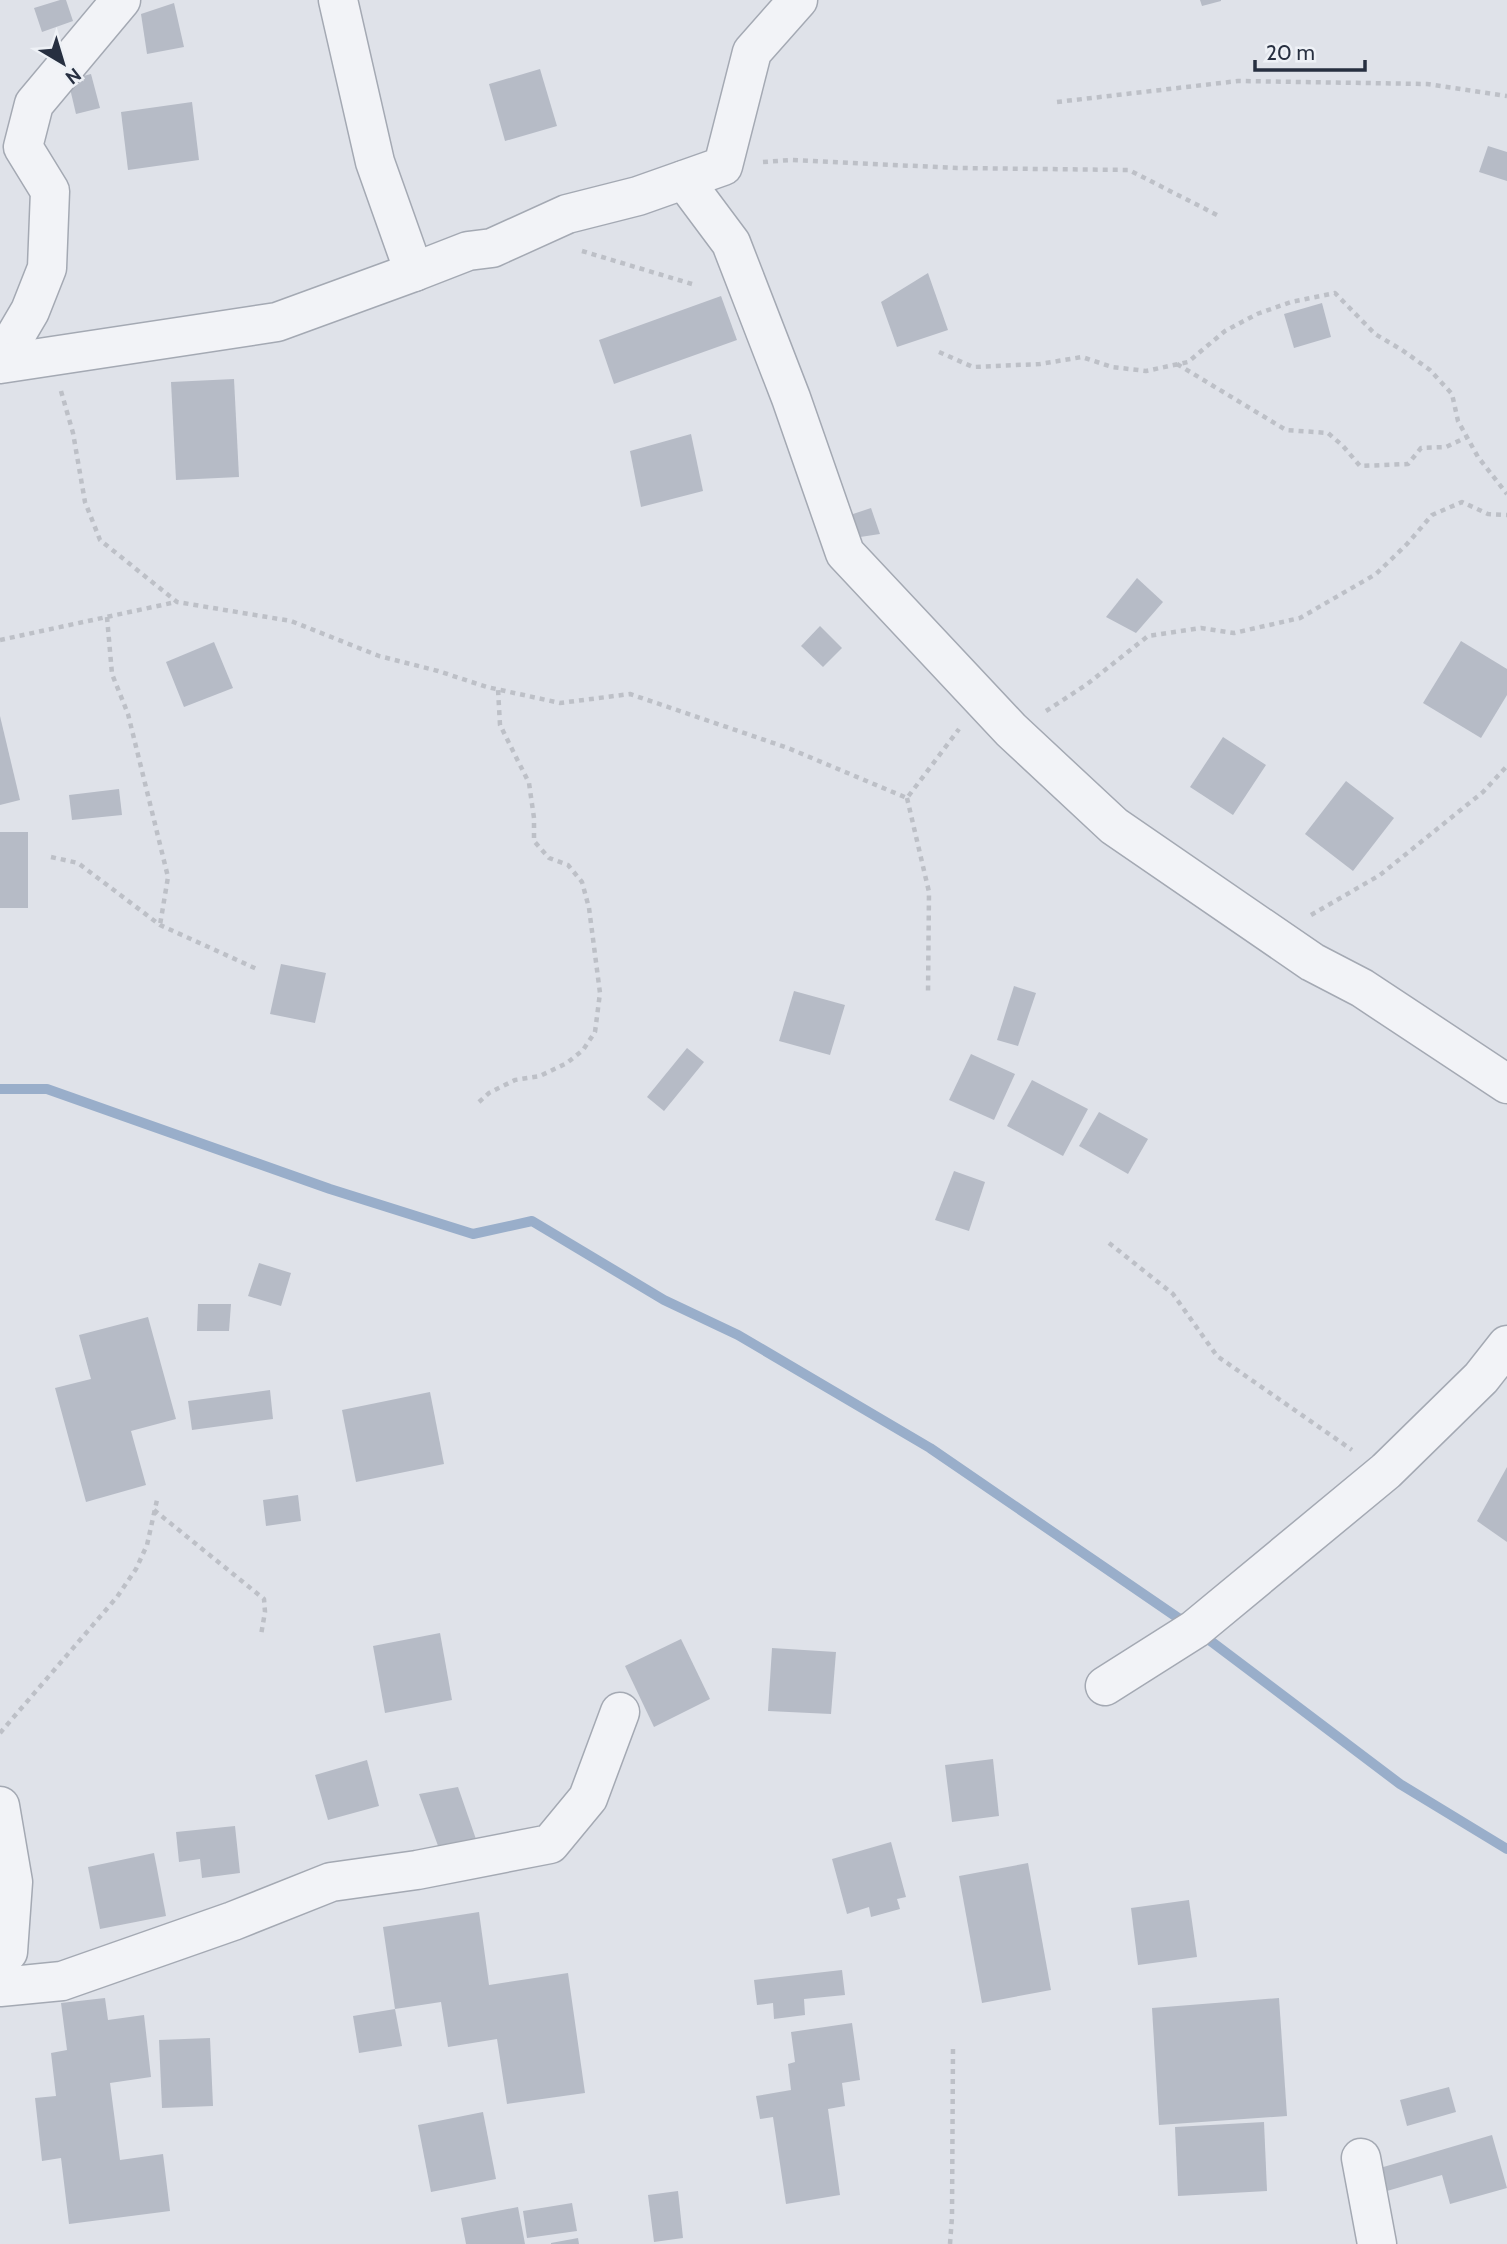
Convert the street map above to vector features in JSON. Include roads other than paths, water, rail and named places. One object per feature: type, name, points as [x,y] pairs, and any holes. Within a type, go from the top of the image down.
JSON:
[{"type":"street","points":[[0,363],[30,311],[47,268],[50,191],[23,147],[34,104],[121,0]]},
{"type":"street","points":[[338,0],[375,162],[414,272]]},
{"type":"street","points":[[0,363],[277,322],[468,251],[492,248],[567,214],[638,197],[723,166],[752,52],[798,0]]},
{"type":"street","points":[[684,180],[730,243],[791,398],[845,553],[1011,730],[1114,826],[1312,962],[1362,988],[1507,1084]]},
{"type":"street","points":[[1105,1686],[1195,1629],[1386,1471],[1482,1378],[1507,1345]]},
{"type":"street","points":[[0,1987],[62,1981],[331,1882],[417,1870],[550,1844],[588,1798],[620,1712]]},
{"type":"street","points":[[0,1807],[13,1882],[8,1952],[0,1961]]},
{"type":"street","points":[[1361,2158],[1377,2244]]},
{"type":"waterway","points":[[0,1089],[47,1089],[330,1189],[473,1234],[532,1221],[664,1300],[738,1335],[930,1448],[1187,1624]]},
{"type":"waterway","points":[[1200,1633],[1400,1784],[1507,1849]]}]
